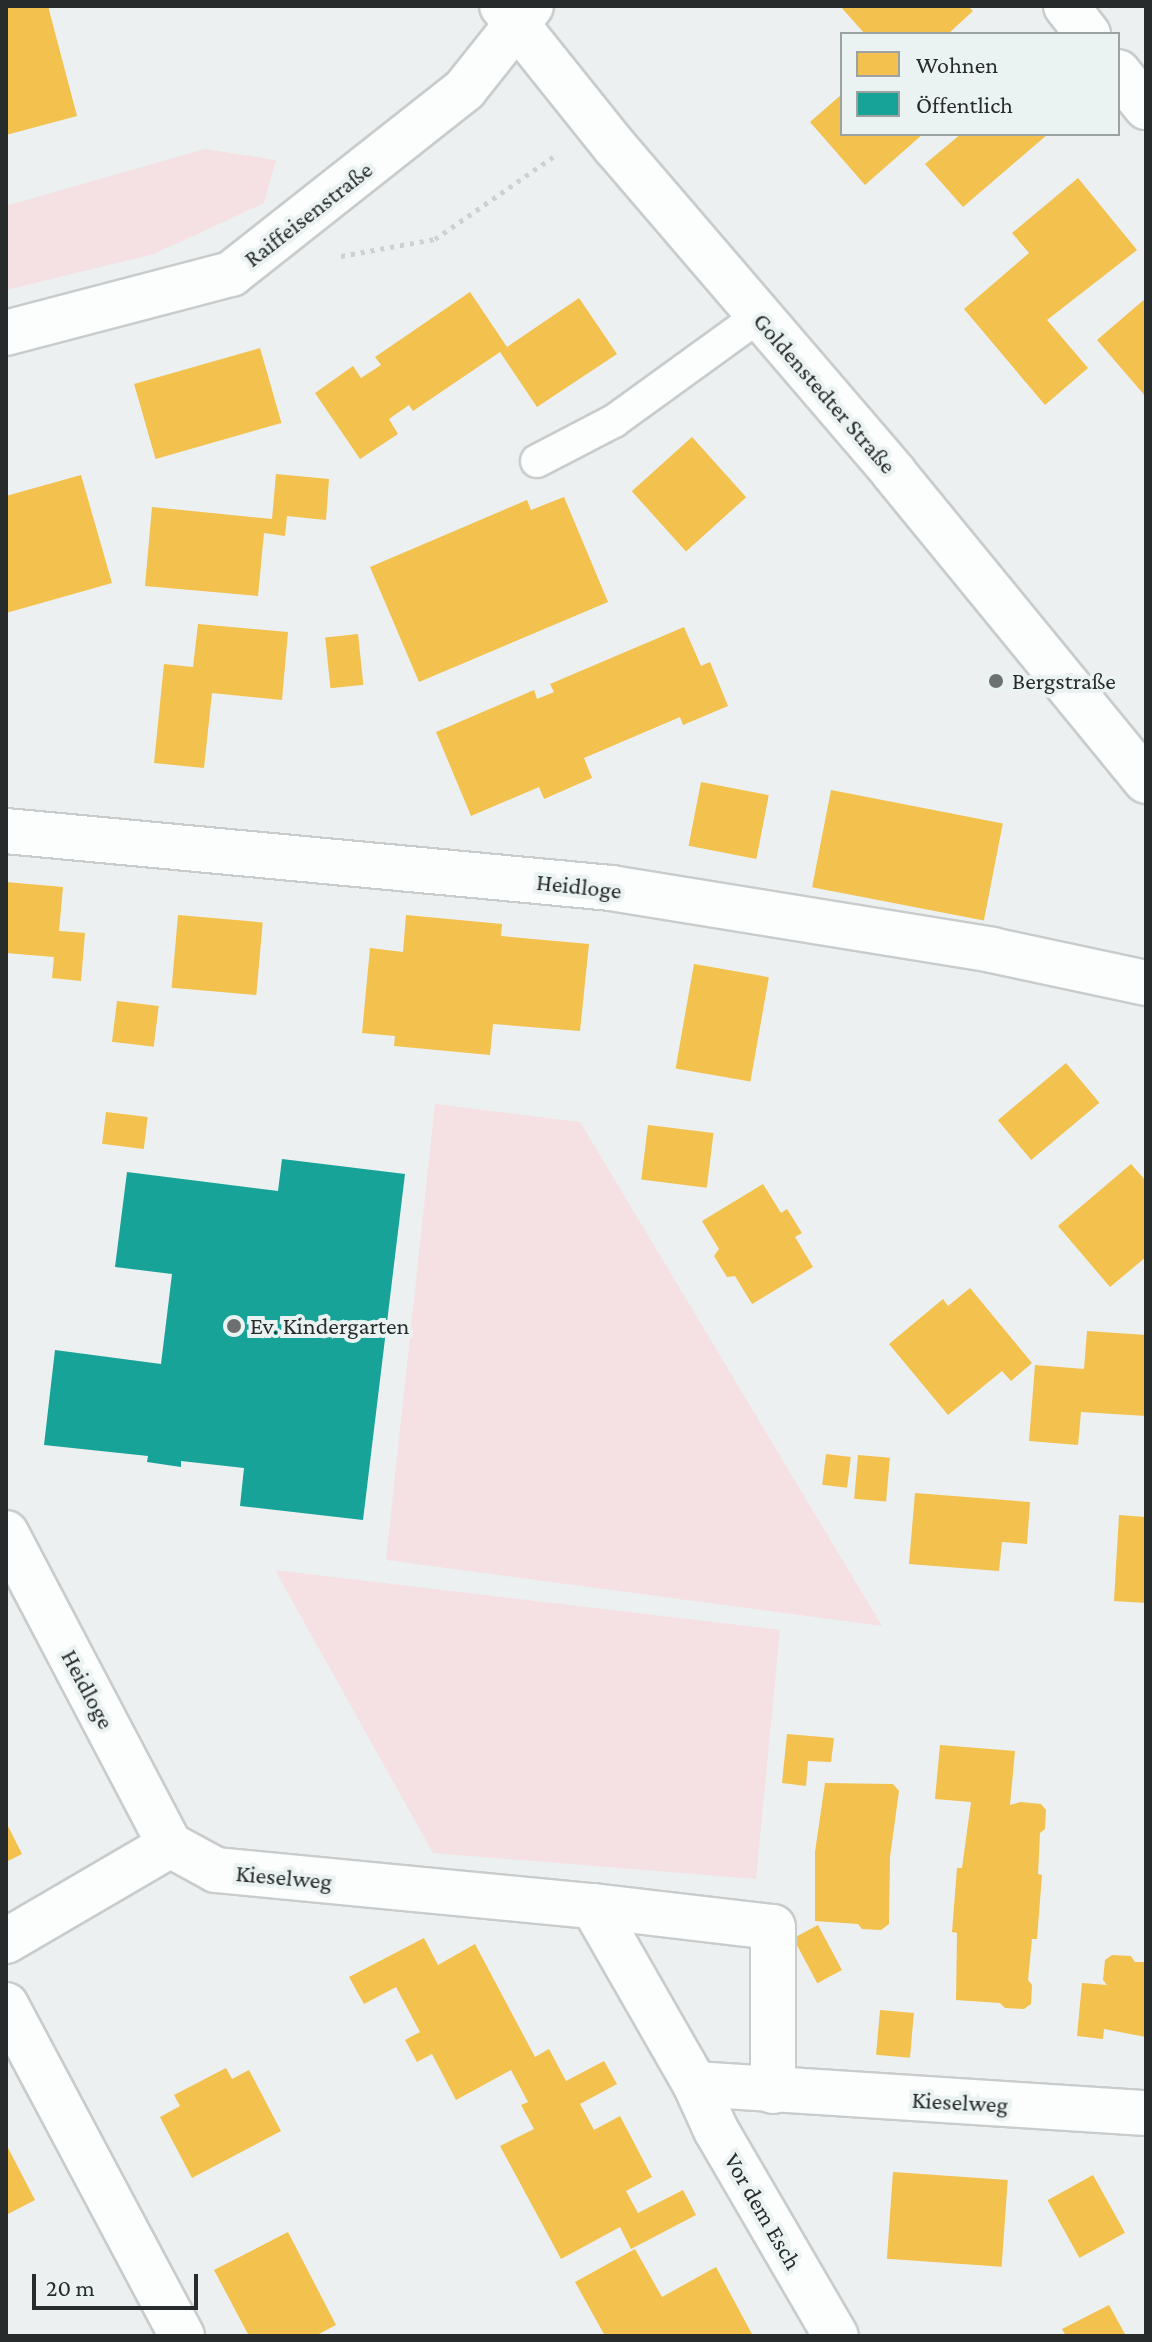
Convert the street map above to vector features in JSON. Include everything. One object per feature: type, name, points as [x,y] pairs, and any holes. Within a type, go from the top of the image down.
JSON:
[{"type":"street","points":[[1066,6],[1086,32]]},
{"type":"street","name":"Goldenstedter Straße","points":[[517,12],[759,316],[894,473],[1146,781]]},
{"type":"street","name":"Raiffeisenstraße","points":[[6,333],[231,274],[465,89],[517,12]]},
{"type":"street","name":"Heidloge","points":[[6,831],[611,888],[992,950],[1146,983]]},
{"type":"street","name":"Heidloge","points":[[6,1533],[170,1845]]},
{"type":"street","points":[[6,1941],[170,1845]]},
{"type":"street","name":"Kieselweg","points":[[170,1845],[216,1870],[593,1906],[773,1927],[773,2091]]},
{"type":"street","points":[[593,1906],[695,2084]]},
{"type":"street","points":[[6,2005],[182,2336]]},
{"type":"street","name":"Kieselweg","points":[[695,2084],[1146,2113]]},
{"type":"street","name":"Vor dem Esch","points":[[695,2084],[716,2130],[836,2336]]},
{"type":"lane","points":[[537,461],[614,421],[759,316]]},
{"type":"path","points":[[325,258],[435,239],[553,157]]},
{"type":"shaded area","points":[[205,149],[276,160],[264,203],[154,254],[6,290],[6,206]]},
{"type":"shaded area","points":[[435,1104],[580,1122],[882,1626],[386,1560]]},
{"type":"shaded area","points":[[275,1570],[780,1630],[756,1879],[433,1853]]},
{"type":"building: Wohnen","points":[[6,6],[48,6],[77,116],[6,135]]},
{"type":"building: Wohnen","points":[[840,6],[968,6],[973,11],[950,32],[863,32]]},
{"type":"building: Wohnen","points":[[840,96],[840,136],[921,136],[865,185],[810,122]]},
{"type":"building: Wohnen","points":[[959,136],[1046,136],[963,207],[925,164]]},
{"type":"building: Wohnen","points":[[1078,178],[1137,250],[1047,320],[1088,368],[1045,405],[964,309],[1029,253],[1012,233]]},
{"type":"building: Wohnen","points":[[470,292],[507,347],[579,298],[617,354],[537,407],[500,352],[413,411],[409,405],[389,419],[398,434],[360,459],[315,393],[353,366],[361,378],[381,365],[375,357]]},
{"type":"building: Wohnen","points":[[1146,298],[1146,397],[1097,340]]},
{"type":"building: Wohnen","points":[[260,348],[281,423],[156,459],[134,384]]},
{"type":"building: Wohnen","points":[[692,437],[746,497],[686,551],[632,491]]},
{"type":"building: Wohnen","points":[[276,474],[329,479],[326,520],[287,516],[285,536],[264,533],[258,596],[145,586],[152,507],[272,519]]},
{"type":"building: Wohnen","points":[[81,475],[112,583],[6,613],[6,496]]},
{"type":"building: Wohnen","points":[[564,497],[608,602],[419,682],[370,567],[527,500],[531,510]]},
{"type":"building: Wohnen","points":[[198,624],[288,632],[282,700],[212,693],[204,768],[154,763],[164,664],[193,667]]},
{"type":"building: Wohnen","points":[[684,627],[701,666],[710,662],[728,706],[683,725],[680,717],[584,758],[592,778],[544,799],[539,787],[471,816],[436,732],[534,690],[537,699],[554,692],[550,684]]},
{"type":"building: Wohnen","points":[[358,634],[363,685],[331,688],[325,637]]},
{"type":"building: Wohnen","points":[[701,782],[769,795],[756,859],[689,846]]},
{"type":"building: Wohnen","points":[[831,790],[1003,823],[984,921],[812,887]]},
{"type":"building: Wohnen","points":[[6,882],[63,887],[59,931],[85,933],[81,981],[52,978],[54,957],[6,953]]},
{"type":"building: Wohnen","points":[[178,915],[263,922],[256,995],[172,988]]},
{"type":"building: Wohnen","points":[[406,915],[502,924],[501,936],[589,944],[580,1031],[493,1024],[490,1055],[394,1046],[395,1036],[362,1033],[370,948],[403,952]]},
{"type":"building: Wohnen","points":[[694,964],[769,977],[750,1082],[676,1068]]},
{"type":"building: Wohnen","points":[[117,1001],[159,1006],[154,1047],[112,1042]]},
{"type":"building: Wohnen","points":[[1066,1063],[1099,1103],[1031,1160],[998,1120]]},
{"type":"building: Wohnen","points":[[106,1112],[148,1117],[144,1149],[102,1144]]},
{"type":"building: Wohnen","points":[[648,1125],[714,1133],[707,1188],[641,1180]]},
{"type":"building: Wohnen","points":[[1131,1164],[1146,1181],[1146,1257],[1110,1287],[1058,1226]]},
{"type":"building: Wohnen","points":[[763,1184],[781,1213],[787,1209],[802,1233],[795,1237],[813,1267],[752,1304],[735,1276],[727,1277],[714,1256],[719,1249],[702,1221]]},
{"type":"building: Wohnen","points":[[970,1288],[1032,1363],[1011,1381],[1002,1371],[948,1415],[889,1344],[943,1299],[948,1306]]},
{"type":"building: Wohnen","points":[[1087,1331],[1146,1335],[1146,1416],[1081,1412],[1078,1445],[1029,1441],[1035,1365],[1084,1369]]},
{"type":"building: Wohnen","points":[[826,1454],[851,1457],[847,1488],[822,1485]]},
{"type":"building: Wohnen","points":[[858,1455],[890,1458],[886,1502],[854,1499]]},
{"type":"building: Wohnen","points":[[915,1493],[1030,1502],[1027,1544],[1002,1542],[999,1571],[909,1564]]},
{"type":"building: Wohnen","points":[[1119,1515],[1146,1517],[1146,1603],[1114,1601]]},
{"type":"building: Wohnen","points":[[787,1734],[834,1738],[831,1762],[808,1761],[806,1786],[782,1783]]},
{"type":"building: Wohnen","points":[[940,1745],[1015,1751],[1010,1805],[1021,1802],[1041,1804],[1046,1810],[1045,1829],[1040,1833],[1038,1874],[1042,1875],[1037,1939],[1032,1939],[1028,1980],[1032,1985],[1031,2004],[1024,2009],[1005,2008],[1000,2003],[956,2000],[957,1933],[952,1932],[957,1868],[962,1868],[971,1802],[935,1799]]},
{"type":"building: Wohnen","points":[[825,1783],[893,1784],[899,1791],[890,1857],[889,1924],[881,1930],[862,1929],[858,1924],[815,1921],[815,1852]]},
{"type":"building: Wohnen","points":[[6,1822],[22,1854],[6,1862]]},
{"type":"building: Wohnen","points":[[818,1925],[842,1970],[817,1983],[793,1938]]},
{"type":"building: Wohnen","points":[[424,1938],[438,1965],[475,1944],[535,2057],[549,2049],[566,2081],[604,2061],[617,2084],[580,2104],[594,2130],[620,2116],[652,2177],[626,2191],[638,2213],[683,2190],[696,2215],[631,2249],[620,2227],[561,2259],[500,2146],[534,2129],[521,2105],[528,2102],[511,2070],[456,2100],[432,2054],[417,2062],[405,2040],[420,2032],[396,1987],[364,2004],[349,1977]]},
{"type":"building: Wohnen","points":[[1112,1955],[1131,1956],[1135,1962],[1146,1962],[1146,2037],[1104,2029],[1103,2039],[1077,2036],[1082,1983],[1107,1985],[1103,1980],[1105,1960]]},
{"type":"building: Wohnen","points":[[880,2010],[914,2013],[910,2058],[876,2055]]},
{"type":"building: Wohnen","points":[[226,2068],[232,2079],[249,2070],[281,2131],[192,2178],[160,2117],[180,2106],[174,2095]]},
{"type":"building: Wohnen","points":[[6,2144],[35,2200],[6,2215]]},
{"type":"building: Wohnen","points":[[893,2172],[1008,2180],[1002,2267],[887,2259]]},
{"type":"building: Wohnen","points":[[1093,2175],[1125,2233],[1080,2258],[1048,2200]]},
{"type":"building: Wohnen","points":[[288,2232],[336,2325],[315,2336],[249,2336],[214,2270]]},
{"type":"building: Wohnen","points":[[635,2249],[662,2297],[716,2267],[753,2336],[605,2336],[575,2282]]},
{"type":"building: Wohnen","points":[[1109,2305],[1126,2336],[1066,2336],[1062,2329]]},
{"type":"building: Öffentlich","points":[[282,1159],[405,1174],[363,1520],[240,1506],[244,1468],[181,1461],[181,1467],[147,1462],[148,1456],[44,1445],[55,1350],[161,1364],[172,1274],[115,1267],[127,1172],[278,1191]]},
{"type":"place","name":"Bergstraße","points":[[996,681]]},
{"type":"place","name":"Ev. Kindergarten","points":[[234,1326]]}]
